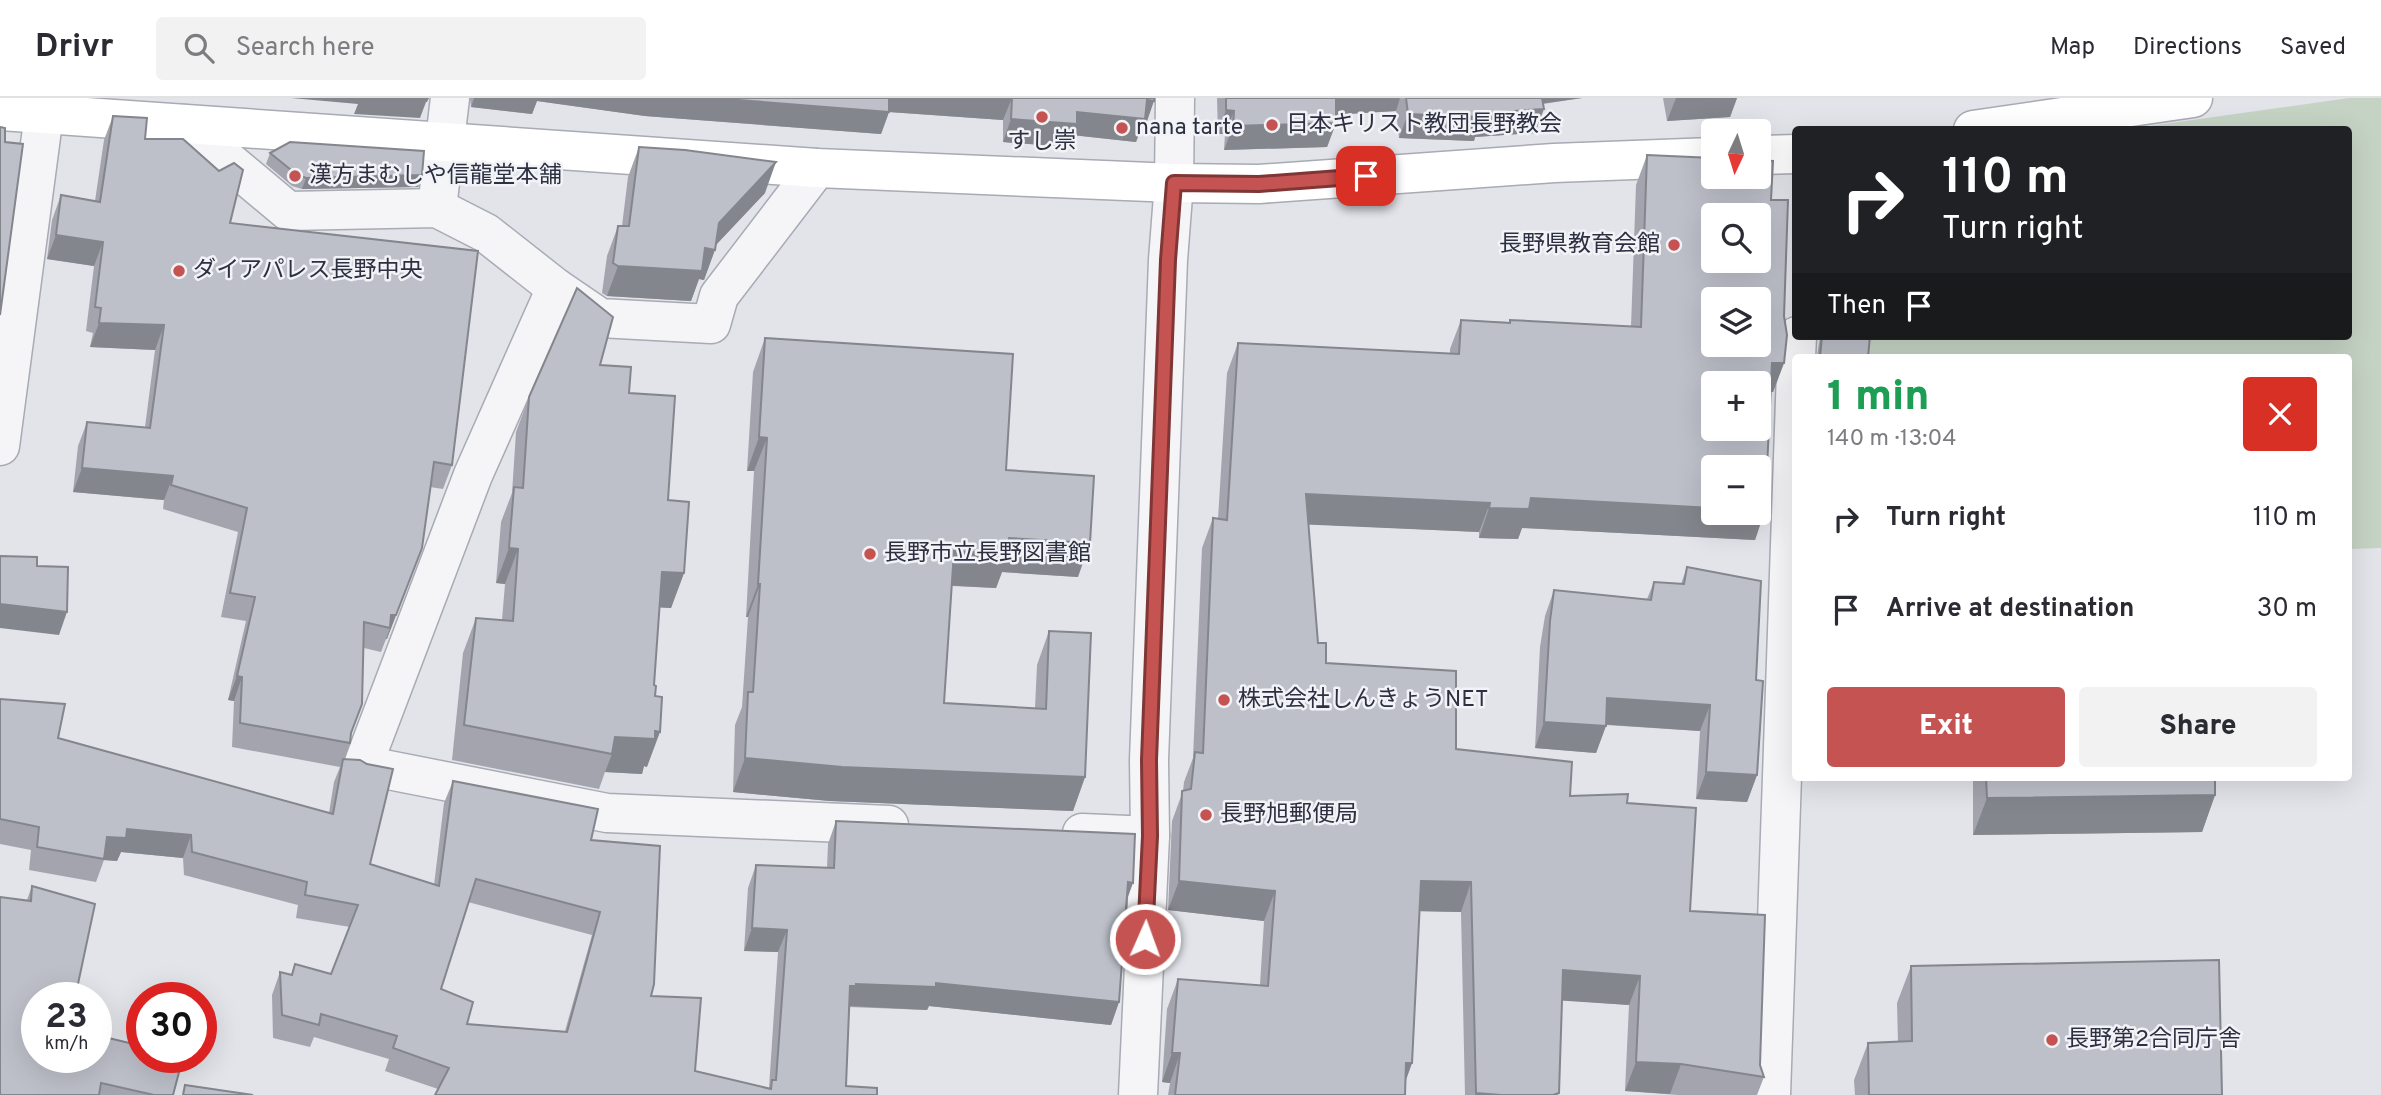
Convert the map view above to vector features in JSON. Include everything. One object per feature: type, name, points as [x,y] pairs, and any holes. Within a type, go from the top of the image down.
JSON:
[{"type":"street","points":[[437,208],[450,98]]},
{"type":"street","points":[[1138,1095],[1150,836],[1149,760],[1168,260],[1174,183],[1175,98]]},
{"type":"street","points":[[2000,126],[2193,98]]},
{"type":"street","points":[[0,111],[817,168],[1174,183],[1259,184],[1554,163],[1701,157]]},
{"type":"street","points":[[0,446],[44,114]]},
{"type":"street","points":[[184,124],[288,211],[437,208],[486,233],[556,288],[600,318],[711,324],[719,296],[817,168]]},
{"type":"street","points":[[1771,155],[1792,154]]},
{"type":"street","points":[[556,288],[473,475],[363,765],[607,813],[927,827]]},
{"type":"street","points":[[1771,1095],[1792,487]]},
{"type":"street","points":[[1052,832],[1150,836]]},
{"type":"green space","points":[[2349,98],[2381,98],[2381,548],[2352,549],[2352,354],[1818,354],[1819,340],[2352,340],[2352,126],[2150,126]]},
{"type":"building","points":[[713,98],[889,98],[889,112]]},
{"type":"building","points":[[1012,98],[1154,98],[1154,101],[1147,100],[1145,119],[1077,112],[1077,124],[1011,119]]},
{"type":"building","points":[[1226,98],[1336,98],[1336,123],[1233,126],[1234,111],[1226,110]]},
{"type":"building","points":[[1406,98],[1542,98],[1544,109],[1482,113],[1482,117],[1408,114]]},
{"type":"building","points":[[113,116],[147,118],[145,139],[183,139],[219,171],[234,163],[243,170],[230,223],[478,251],[452,465],[434,462],[422,548],[396,615],[391,615],[390,628],[364,622],[362,704],[350,743],[240,723],[242,677],[237,676],[255,597],[230,593],[247,508],[171,485],[173,476],[82,468],[87,422],[150,428],[164,325],[99,323],[101,308],[95,307],[103,242],[56,235],[61,195],[100,202]]},
{"type":"building","points":[[0,127],[5,128],[5,142],[23,144],[0,315]]},
{"type":"building","points":[[290,142],[424,151],[422,175],[306,178],[296,174],[270,153]]},
{"type":"building","points":[[639,147],[776,162],[719,223],[715,250],[705,248],[702,271],[618,266],[613,263],[618,226],[629,226]]},
{"type":"building","points":[[1647,155],[1701,157],[1701,189],[1771,189],[1773,161],[1771,200],[1788,200],[1784,316],[1787,335],[1784,363],[1772,363],[1771,384],[1771,371],[1701,371],[1701,441],[1768,441],[1768,455],[1701,455],[1701,507],[1531,498],[1529,509],[1489,508],[1490,503],[1306,494],[1318,643],[1326,643],[1326,663],[1456,671],[1456,749],[1572,762],[1570,796],[1628,794],[1627,803],[1696,808],[1690,911],[1765,915],[1760,1065],[1764,1077],[1681,1064],[1636,1062],[1640,976],[1563,970],[1559,1093],[1476,1093],[1471,882],[1421,881],[1412,1063],[1406,1063],[1405,1095],[1175,1095],[1180,1053],[1172,1053],[1178,979],[1268,986],[1275,891],[1179,881],[1182,791],[1191,789],[1195,752],[1203,753],[1213,518],[1227,520],[1238,343],[1459,354],[1461,320],[1510,323],[1510,320],[1641,327]]},
{"type":"building","points":[[577,288],[613,317],[600,365],[631,367],[629,393],[675,396],[668,500],[689,502],[684,573],[662,572],[654,685],[655,696],[662,697],[660,732],[655,731],[655,739],[615,737],[612,754],[464,725],[476,618],[513,621],[518,549],[509,548],[514,487],[523,488],[529,397]]},
{"type":"building","name":"長野市立長野図書館","points":[[765,338],[1013,354],[1006,470],[1094,476],[1090,543],[1009,538],[1008,554],[954,551],[944,703],[1046,709],[1049,631],[1091,633],[1085,777],[842,767],[745,758],[748,692],[753,692],[767,438],[759,437]]},
{"type":"building","points":[[1822,340],[1870,340],[1868,354],[1820,354]]},
{"type":"building","points":[[0,556],[37,557],[37,566],[68,567],[67,612],[0,604]]},
{"type":"building","points":[[1687,567],[1761,581],[1756,680],[1763,681],[1757,775],[1706,772],[1710,705],[1607,698],[1606,726],[1544,722],[1554,590],[1651,600],[1654,582],[1684,584]]},
{"type":"building","points":[[0,699],[65,704],[58,738],[333,814],[343,759],[360,760],[393,769],[370,864],[439,886],[453,781],[598,809],[591,840],[660,846],[654,984],[651,996],[701,998],[695,1071],[771,1089],[772,1080],[776,1080],[787,930],[752,928],[756,865],[834,868],[836,821],[1135,834],[1133,883],[1128,882],[1119,1002],[936,983],[936,987],[850,986],[846,1086],[877,1088],[877,1095],[435,1095],[449,1068],[393,1048],[397,1036],[321,1014],[319,1025],[282,1015],[280,972],[292,975],[295,964],[331,974],[358,905],[305,895],[307,882],[192,852],[191,835],[127,829],[126,838],[107,837],[104,859],[37,847],[39,827],[0,819]],"holes":[[[476,879],[600,912],[567,1032],[467,1024],[473,1002],[441,989]]]},
{"type":"building","points":[[1986,781],[2215,781],[2215,795],[1987,798]]},
{"type":"building","points":[[32,886],[95,904],[78,982],[21,982],[21,1073],[112,1073],[112,1039],[126,1042],[126,1073],[179,1073],[173,1095],[154,1095],[101,1083],[99,1095],[0,1095],[0,897],[31,901]]},
{"type":"building","name":"長野第2合同庁舎","points":[[2219,960],[2222,1095],[1869,1095],[1868,1043],[1912,1041],[1911,966]]},
{"type":"building","points":[[185,1085],[253,1095],[183,1095]]},
{"type":"place","name":"すし崇","points":[[1042,117]]},
{"type":"place","name":"日本キリスト教団長野教会","points":[[1272,125]]},
{"type":"place","name":"nana tarte","points":[[1122,128]]},
{"type":"place","name":"漢方まむしや信龍堂本舗","points":[[295,176]]},
{"type":"place","name":"長野県教育会館","points":[[1674,245]]},
{"type":"place","name":"ダイアパレス長野中央","points":[[179,271]]},
{"type":"place","name":"長野市立長野図書館","points":[[870,554]]},
{"type":"place","name":"株式会社しんきょうNET","points":[[1224,700]]},
{"type":"place","name":"長野旭郵便局","points":[[1206,815]]},
{"type":"place","name":"長野第2合同庁舎","points":[[2052,1040]]},
{"type":"route","points":[[1145,939],[1168,260],[1174,183],[1259,184],[1366,176]]}]
